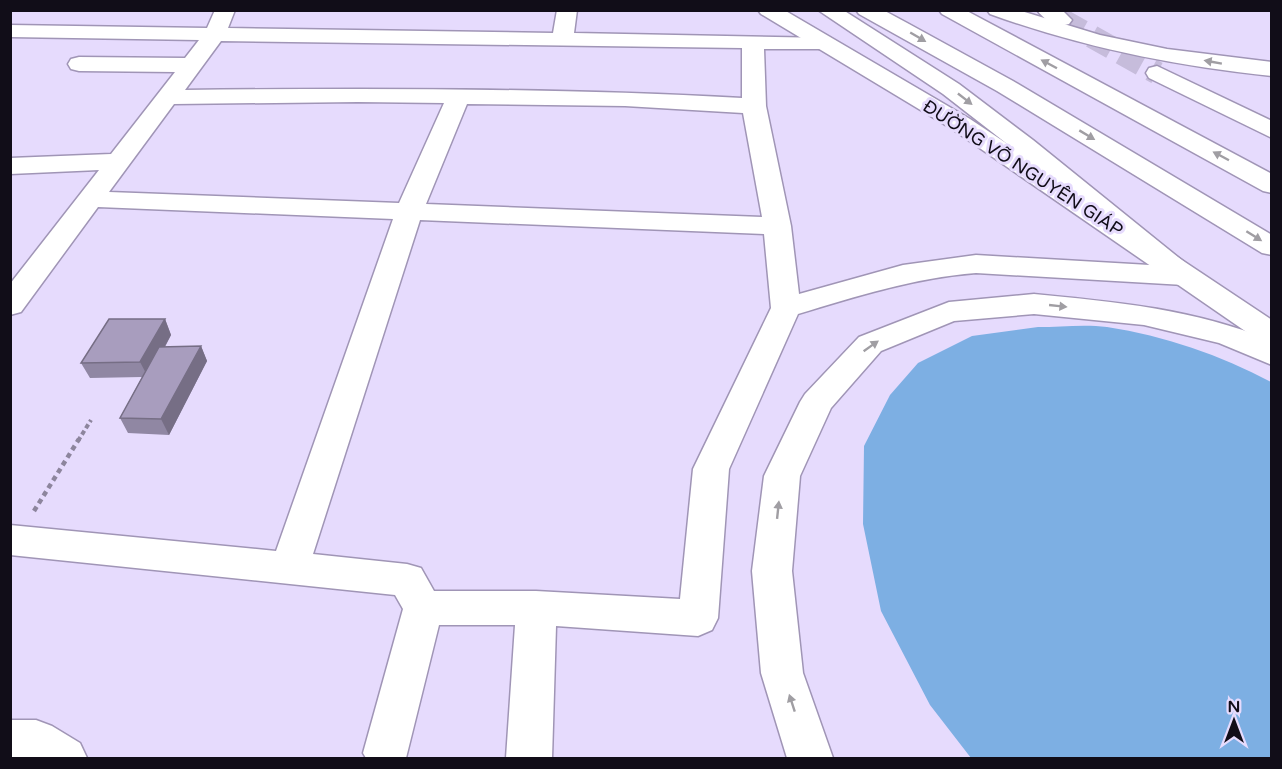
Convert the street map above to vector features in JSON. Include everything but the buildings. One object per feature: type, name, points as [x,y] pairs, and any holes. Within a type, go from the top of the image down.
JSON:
[{"type":"main road","points":[[562,38],[567,10]]},
{"type":"main road","name":"ĐƯỜNG VÕ NGUYÊN GIÁP","points":[[768,10],[961,124],[1272,335]]},
{"type":"main road","points":[[828,10],[951,89],[1024,145],[1184,276]]},
{"type":"main road","points":[[866,10],[1005,86],[1272,247]]},
{"type":"main road","points":[[950,10],[1272,184]]},
{"type":"main road","points":[[1000,12],[1070,34],[1140,50],[1231,65],[1272,69]]},
{"type":"main road","points":[[10,305],[192,65],[220,22]]},
{"type":"main road","points":[[10,31],[220,22],[562,38],[821,42]]},
{"type":"main road","points":[[423,608],[536,608],[698,618],[711,469],[786,308],[777,226],[754,106],[753,42]]},
{"type":"main road","points":[[79,64],[192,65]]},
{"type":"main road","points":[[1157,73],[1272,132]]},
{"type":"main road","points":[[167,97],[626,99],[754,106]]},
{"type":"main road","points":[[289,568],[409,212],[458,97]]},
{"type":"main road","points":[[10,166],[118,161]]},
{"type":"main road","points":[[90,199],[777,226]]},
{"type":"main road","points":[[786,308],[909,272],[942,265],[976,264],[1184,276]]},
{"type":"main road","points":[[810,759],[782,673],[772,571],[782,476],[817,402],[870,344],[949,312],[1034,304],[1144,315],[1228,335],[1272,354]]},
{"type":"main road","points":[[13,540],[407,580],[423,608],[386,753]]},
{"type":"main road","points":[[529,759],[536,608]]},
{"type":"main road","points":[[10,741],[36,741],[64,759]]},
{"type":"path","points":[[13,540],[91,420]]},
{"type":"water","points":[[1099,326],[1129,331],[1171,341],[1212,355],[1271,382],[1271,758],[971,758],[930,705],[881,611],[863,524],[864,446],[890,395],[918,363],[972,336],[1038,327]]},
{"type":"tunnel","points":[[1062,20],[1157,73]]}]
